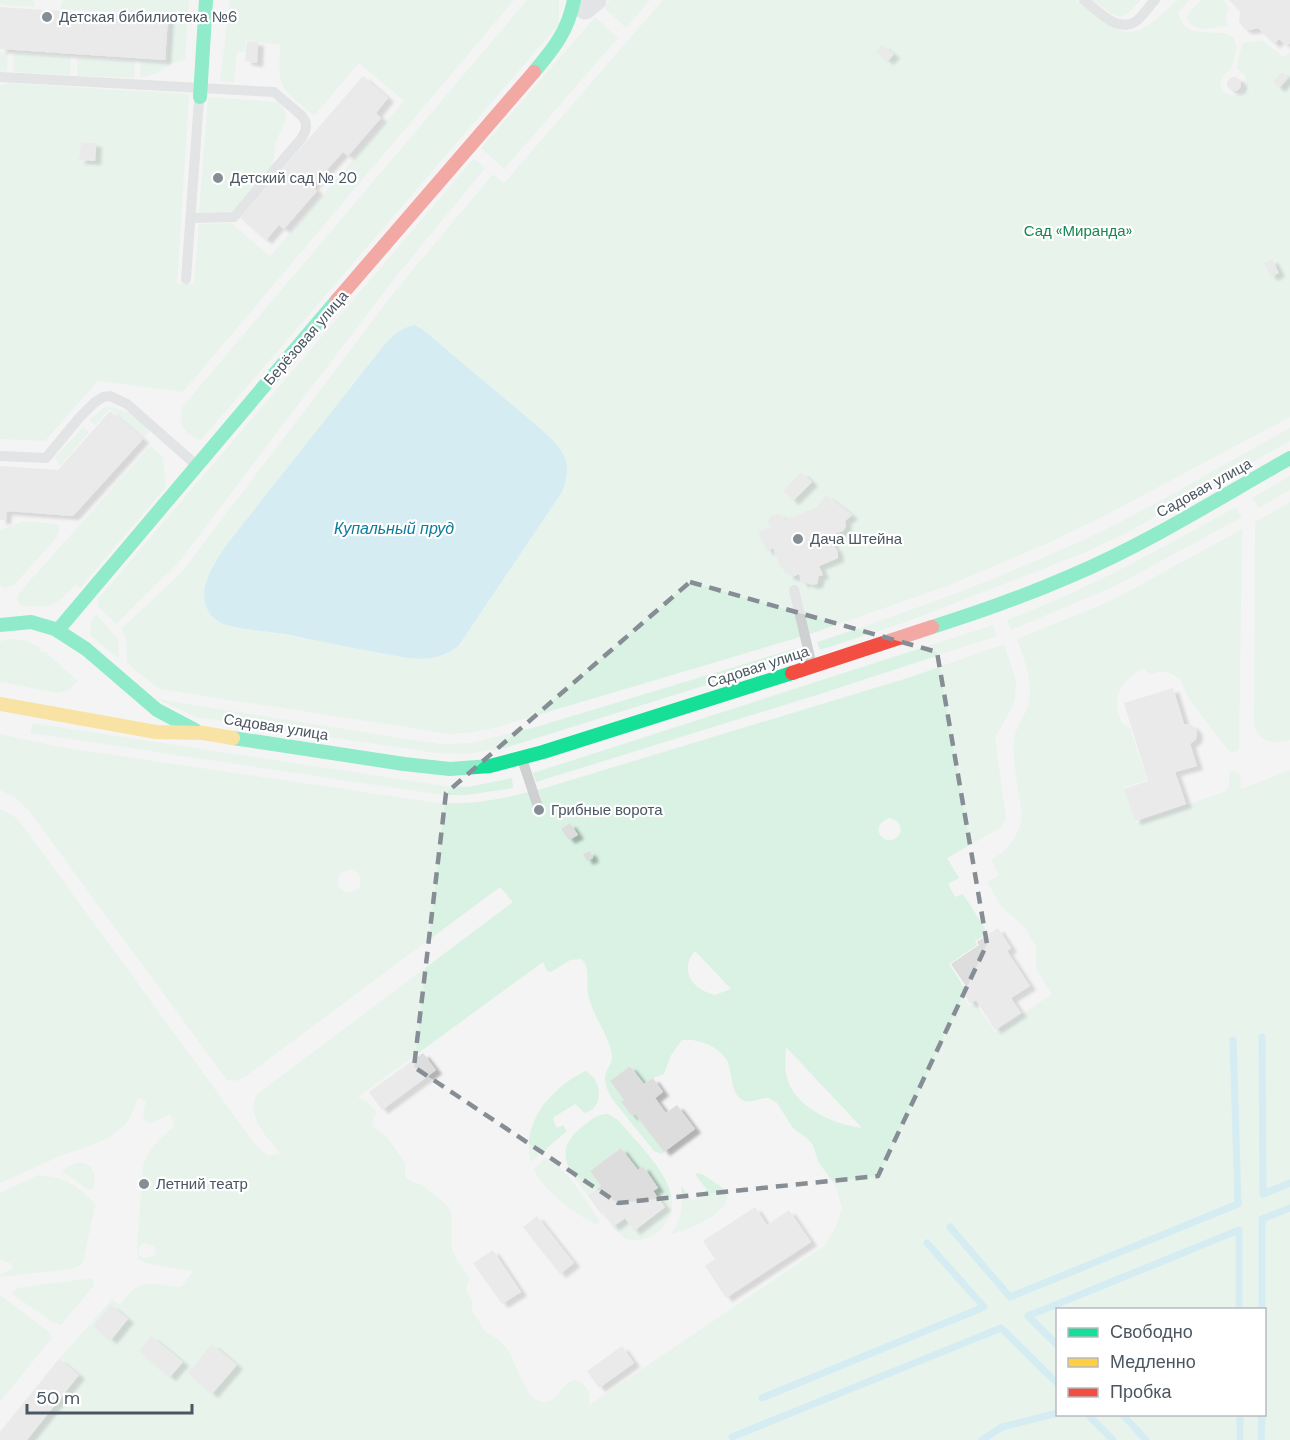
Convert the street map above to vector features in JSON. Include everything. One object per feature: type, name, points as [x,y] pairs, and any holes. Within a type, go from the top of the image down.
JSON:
[{"type":"main road","points":[[200,92],[206,0]]},
{"type":"main road","name":"Берёзовая улица","points":[[58,630],[196,465],[555,47],[570,19],[585,3]]},
{"type":"main road","name":"Садовая улица","points":[[0,704],[156,732],[203,733],[404,764],[450,769],[490,766],[812,667],[971,615],[1074,575],[1132,547],[1290,458]]},
{"type":"main road","name":"Садовая улица","points":[[0,625],[25,621],[44,624],[58,630],[86,650],[157,710],[184,726],[203,733]]},
{"type":"lane","points":[[1084,0],[1114,23],[1125,25],[1135,22],[1155,0]]},
{"type":"lane","points":[[0,77],[200,92],[274,92],[306,120],[307,129],[302,139],[234,217],[191,218]]},
{"type":"lane","points":[[186,279],[200,92]]},
{"type":"lane","points":[[0,456],[46,458],[94,403],[103,397],[110,396],[127,404],[196,465]]},
{"type":"lane","points":[[794,590],[812,667]]},
{"type":"lane","points":[[522,758],[539,810]]},
{"type":"highlighted area","points":[[690,582],[937,652],[987,944],[878,1176],[618,1203],[414,1067],[446,793]]},
{"type":"green space","points":[[0,0],[33,0],[35,7],[0,5]]},
{"type":"green space","points":[[63,0],[189,0],[185,60],[140,78],[141,61],[168,62],[170,15],[60,9]]},
{"type":"green space","name":"Детский сад № 20","points":[[230,0],[514,0],[183,392],[98,381],[45,441],[0,439],[0,86],[8,83],[187,94],[189,96],[177,284],[194,284],[199,224],[231,223],[270,256],[404,101],[359,63],[314,116],[284,87],[280,71],[280,45],[246,40],[245,52],[237,52],[234,82],[220,81]],"holes":[[[81,142],[96,143],[95,161],[79,159]]]},
{"type":"green space","points":[[527,0],[559,0],[559,24],[201,440],[190,435],[181,422],[183,406]]},
{"type":"green space","points":[[610,0],[650,0],[626,28],[603,7]]},
{"type":"green space","name":"Сад «Миранда»","points":[[663,0],[1076,0],[1106,23],[1127,32],[1137,31],[1148,25],[1177,0],[1189,0],[1178,13],[1185,26],[1198,32],[1222,33],[1234,38],[1235,54],[1231,69],[1221,81],[1223,92],[1235,96],[1242,94],[1247,84],[1244,74],[1237,69],[1242,43],[1262,40],[1284,57],[1290,52],[1290,417],[1106,515],[1046,544],[947,586],[810,634],[494,728],[451,734],[159,689],[127,663],[126,639],[121,629],[182,572],[396,290],[493,174],[504,183]],"holes":[[[385,344],[543,431],[561,450],[562,492],[459,645],[402,657],[228,626],[218,621],[207,608],[205,592],[215,562]],[[801,472],[812,482],[793,501],[783,491]],[[826,495],[852,515],[849,518],[841,511],[830,524],[834,534],[832,544],[837,550],[838,558],[819,566],[823,575],[819,576],[817,584],[806,582],[802,584],[799,574],[792,577],[788,575],[785,568],[781,569],[773,548],[767,550],[758,532],[770,527],[771,517],[778,514],[785,520],[817,507]]]},
{"type":"green space","points":[[1093,0],[1141,0],[1121,17],[1111,14]]},
{"type":"green space","points":[[1201,0],[1223,0],[1229,7],[1226,14],[1227,26],[1201,29],[1190,24],[1187,19],[1189,13]]},
{"type":"green space","points":[[595,17],[618,38],[504,169],[481,148]]},
{"type":"green space","points":[[0,52],[8,53],[7,72],[0,71]]},
{"type":"green space","points":[[14,53],[71,57],[70,75],[13,72]]},
{"type":"green space","points":[[77,58],[135,61],[134,78],[77,76]]},
{"type":"green space","points":[[208,97],[277,102],[286,116],[277,139],[269,171],[230,212],[199,212]]},
{"type":"green space","points":[[474,158],[485,168],[390,284],[178,563],[116,624],[98,606],[98,599]]},
{"type":"green space","points":[[113,407],[130,413],[151,429],[144,437],[110,409],[95,425],[89,420],[103,408]]},
{"type":"green space","points":[[83,427],[89,432],[60,466],[55,457]]},
{"type":"green space","points":[[1290,428],[1290,441],[1124,534],[1086,552],[909,621],[820,650],[817,642],[959,592],[1098,533]]},
{"type":"green space","points":[[150,446],[163,457],[166,487],[80,588],[76,585],[57,602],[46,606],[21,606],[17,600],[19,593]]},
{"type":"green space","points":[[1290,476],[1290,490],[1259,508],[1252,498]]},
{"type":"green space","points":[[1290,502],[1290,740],[1273,742],[1260,736],[1254,726],[1255,522]]},
{"type":"green space","points":[[1236,507],[1242,517],[1117,585],[1011,630],[1007,620],[1095,582]]},
{"type":"green space","points":[[24,521],[57,524],[60,528],[57,537],[14,585],[4,588],[0,585],[0,530]]},
{"type":"green space","points":[[1242,529],[1239,750],[1232,753],[1228,750],[1187,696],[1181,680],[1168,672],[1150,675],[1144,668],[1139,671],[1122,687],[1117,704],[1122,723],[1130,728],[1147,780],[1124,788],[1136,823],[1226,791],[1232,770],[1240,774],[1241,789],[1290,770],[1290,1440],[0,1440],[0,1432],[59,1359],[112,1299],[120,1305],[133,1290],[146,1284],[181,1287],[193,1271],[148,1264],[138,1259],[137,1248],[143,1166],[148,1154],[156,1144],[175,1126],[170,1114],[152,1123],[146,1122],[143,1114],[146,1100],[138,1098],[124,1126],[107,1139],[58,1157],[0,1183],[0,809],[14,816],[26,830],[255,1144],[267,1155],[280,1154],[259,1126],[254,1111],[257,1094],[513,902],[500,887],[243,1078],[235,1081],[227,1080],[29,811],[16,798],[0,790],[0,734],[60,747],[432,802],[481,801],[529,792],[541,799],[538,790],[911,677],[1004,644],[1016,680],[1015,700],[995,737],[1006,818],[1002,827],[947,858],[959,878],[948,884],[955,897],[963,894],[988,933],[975,941],[977,945],[949,964],[965,989],[961,992],[969,1006],[975,1002],[995,1032],[1052,994],[1036,969],[1036,946],[1025,928],[1001,906],[987,882],[999,875],[991,860],[1012,841],[1019,829],[1022,814],[1015,767],[1014,740],[1029,702],[1030,684],[1017,639],[1113,600]],"holes":[[[889,818],[896,820],[901,831],[894,839],[889,840],[881,836],[879,832],[882,822]],[[350,869],[358,873],[361,880],[359,888],[346,892],[339,887],[338,878],[342,872]],[[695,951],[731,989],[715,995],[700,989],[690,978],[688,972],[690,958]],[[581,959],[586,966],[590,1002],[608,1040],[612,1055],[605,1076],[608,1090],[612,1099],[654,1151],[661,1154],[664,1152],[635,1114],[632,1116],[621,1102],[624,1100],[610,1081],[630,1066],[644,1084],[664,1074],[671,1055],[682,1040],[701,1042],[713,1047],[727,1060],[734,1089],[740,1098],[745,1101],[768,1098],[777,1103],[793,1128],[808,1139],[813,1145],[818,1161],[836,1187],[842,1208],[836,1226],[824,1246],[589,1405],[589,1392],[579,1381],[570,1382],[549,1401],[539,1401],[528,1392],[506,1347],[484,1331],[472,1312],[472,1300],[466,1290],[469,1277],[453,1253],[451,1214],[448,1206],[422,1185],[405,1177],[405,1163],[402,1158],[386,1136],[372,1126],[377,1112],[358,1097],[543,962],[547,971],[551,972],[570,960]],[[787,1048],[862,1128],[831,1120],[811,1109],[795,1095],[786,1072]],[[143,1243],[153,1246],[156,1250],[154,1256],[143,1258],[139,1255],[138,1249]]]},
{"type":"green space","points":[[96,614],[118,639],[119,659],[90,635],[91,620]]},
{"type":"green space","points":[[993,625],[997,636],[820,694],[536,782],[533,773]]},
{"type":"green space","points":[[24,640],[41,648],[40,651],[43,653],[44,651],[78,681],[67,691],[57,693],[0,682],[0,641]]},
{"type":"green space","points":[[797,648],[799,656],[505,748],[469,754],[436,753],[196,717],[157,699],[439,744],[470,743],[536,727]]},
{"type":"green space","points":[[32,723],[445,786],[468,787],[512,778],[513,788],[467,795],[442,795],[30,733]]},
{"type":"green space","points":[[585,1071],[591,1075],[598,1086],[596,1105],[585,1113],[575,1104],[554,1117],[557,1128],[563,1125],[567,1131],[531,1162],[530,1133],[542,1108],[561,1087]]},
{"type":"green space","points":[[608,1114],[618,1120],[651,1158],[669,1187],[672,1202],[670,1217],[660,1230],[644,1239],[625,1239],[613,1227],[625,1218],[634,1230],[665,1207],[653,1191],[658,1187],[643,1166],[638,1170],[621,1148],[590,1171],[601,1186],[588,1196],[566,1161],[568,1144],[573,1135],[594,1118]]},
{"type":"green space","points":[[545,1158],[560,1167],[575,1184],[599,1219],[599,1223],[595,1224],[560,1201],[544,1185],[534,1169]]},
{"type":"green space","points":[[76,1163],[91,1166],[95,1177],[93,1189],[87,1189],[62,1171]]},
{"type":"green space","points":[[695,1174],[706,1176],[724,1189],[727,1195],[726,1202],[721,1209],[705,1221],[670,1234],[681,1211],[681,1185],[692,1201],[707,1190]]},
{"type":"green space","points":[[38,1175],[69,1183],[82,1191],[94,1203],[83,1262],[71,1269],[0,1277],[13,1269],[10,1263],[0,1260],[0,1193]]},
{"type":"green space","points":[[91,1278],[94,1285],[61,1325],[54,1323],[12,1292],[17,1288]]},
{"type":"green space","points":[[0,1295],[49,1332],[51,1339],[0,1402]]},
{"type":"water","name":"Купальный пруд","points":[[414,325],[422,329],[557,445],[567,465],[562,492],[459,645],[446,654],[425,658],[402,657],[226,625],[217,621],[207,609],[205,590],[211,570],[222,551],[385,344],[401,330]]},
{"type":"building","points":[[1229,0],[1290,0],[1290,43],[1287,46],[1279,39],[1274,44],[1258,28],[1244,29],[1239,22],[1240,11]]},
{"type":"building","points":[[0,7],[168,18],[165,60],[0,49]]},
{"type":"building","points":[[247,41],[258,42],[257,63],[245,61]]},
{"type":"building","points":[[882,45],[894,54],[888,61],[876,52]]},
{"type":"building","points":[[1282,72],[1288,78],[1279,88],[1273,82]]},
{"type":"building","points":[[363,76],[388,98],[376,113],[381,118],[348,156],[343,152],[312,186],[317,191],[284,229],[279,225],[266,240],[240,218]]},
{"type":"building","points":[[1234,77],[1239,79],[1241,84],[1239,89],[1234,91],[1229,89],[1227,84],[1229,79]]},
{"type":"building","points":[[81,142],[96,143],[95,161],[79,160]]},
{"type":"building","points":[[1272,259],[1279,273],[1271,277],[1264,263]]},
{"type":"building","points":[[110,411],[143,439],[73,516],[6,511],[5,520],[0,520],[0,466],[58,470]]},
{"type":"building","points":[[801,472],[812,482],[793,501],[783,491]]},
{"type":"building","name":"Дача Штейна","points":[[826,495],[852,515],[845,521],[846,526],[843,531],[834,534],[832,544],[837,550],[838,558],[819,566],[823,575],[819,576],[817,584],[811,585],[806,582],[802,584],[799,574],[792,577],[788,575],[785,568],[781,569],[773,548],[767,551],[758,532],[770,527],[768,522],[770,517],[778,514],[785,520],[817,507]]},
{"type":"building","points":[[1173,688],[1184,724],[1192,725],[1197,731],[1196,739],[1190,744],[1197,766],[1175,772],[1186,804],[1135,821],[1124,789],[1148,781],[1124,703]]},
{"type":"building","points":[[570,823],[578,835],[569,840],[561,829]]},
{"type":"building","points":[[590,851],[593,858],[587,861],[583,854]]},
{"type":"building","points":[[998,928],[1011,948],[1007,951],[1030,986],[1011,998],[1021,1013],[995,1030],[976,1000],[970,1004],[963,992],[968,989],[951,964],[979,945],[977,942]]},
{"type":"building","points":[[423,1053],[436,1070],[382,1110],[369,1092]]},
{"type":"building","points":[[630,1066],[644,1084],[653,1078],[663,1092],[655,1098],[666,1113],[677,1105],[695,1129],[664,1152],[635,1114],[632,1116],[621,1102],[624,1100],[610,1081]]},
{"type":"building","points":[[621,1148],[638,1170],[643,1166],[658,1188],[653,1191],[665,1207],[634,1231],[625,1218],[613,1227],[588,1196],[601,1186],[590,1171]]},
{"type":"building","points":[[755,1207],[767,1225],[789,1210],[811,1242],[726,1298],[705,1266],[715,1259],[703,1241]]},
{"type":"building","points":[[537,1216],[574,1263],[560,1274],[523,1227]]},
{"type":"building","points":[[493,1250],[521,1292],[502,1304],[473,1263]]},
{"type":"building","points":[[111,1305],[128,1319],[111,1340],[93,1326]]},
{"type":"building","points":[[151,1336],[183,1362],[170,1377],[139,1351]]},
{"type":"building","points":[[212,1344],[237,1365],[212,1394],[188,1373]]},
{"type":"building","points":[[622,1346],[634,1363],[599,1388],[587,1371]]},
{"type":"building","points":[[59,1359],[79,1375],[27,1440],[0,1440],[0,1432]]},
{"type":"waterway","points":[[1262,1037],[1263,1194],[1290,1183]]},
{"type":"waterway","points":[[950,1227],[1010,1297],[1238,1204],[1233,1040]]},
{"type":"waterway","points":[[1262,1308],[1262,1219],[1290,1208]]},
{"type":"waterway","points":[[1056,1344],[1028,1316],[1239,1230],[1239,1308]]},
{"type":"waterway","points":[[762,1398],[984,1307],[927,1243]]},
{"type":"waterway","points":[[732,1437],[1001,1328],[1056,1382]]},
{"type":"waterway","points":[[982,1440],[1002,1427],[1056,1414]]},
{"type":"waterway","points":[[1089,1416],[1113,1440]]},
{"type":"waterway","points":[[1124,1416],[1146,1440]]},
{"type":"waterway","points":[[1240,1416],[1240,1440]]},
{"type":"waterway","points":[[1261,1440],[1262,1416]]},
{"type":"traffic: fast","points":[[200,97],[206,0]]},
{"type":"traffic: fast","points":[[534,72],[559,39],[568,21],[574,0]]},
{"type":"traffic: fast","points":[[58,630],[337,300]]},
{"type":"traffic: fast","points":[[932,627],[1021,596],[1129,549],[1290,458]]},
{"type":"traffic: fast","points":[[0,625],[31,622],[55,629],[86,649],[157,710],[195,730]]},
{"type":"traffic: fast","points":[[233,738],[404,764],[450,769],[490,766],[543,752],[792,673]]},
{"type":"traffic: slow","points":[[0,704],[156,732],[203,733],[233,738]]},
{"type":"traffic: jam","points":[[337,300],[534,72]]},
{"type":"traffic: jam","points":[[792,673],[932,627]]},
{"type":"place","name":"Детская бибилиотека №6","points":[[47,17]]},
{"type":"place","name":"Детский сад № 20","points":[[218,178]]},
{"type":"place","name":"Дача Штейна","points":[[798,539]]},
{"type":"place","name":"Грибные ворота","points":[[539,810]]},
{"type":"place","name":"Летний театр","points":[[144,1184]]}]
